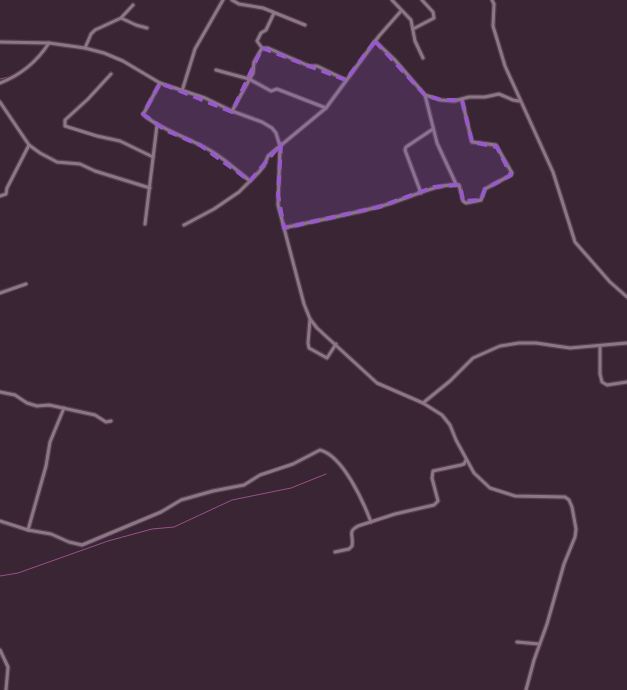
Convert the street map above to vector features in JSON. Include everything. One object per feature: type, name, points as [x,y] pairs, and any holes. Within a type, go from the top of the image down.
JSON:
[{"type":"street","points":[[182,91],[195,50],[224,0]]},
{"type":"street","points":[[232,0],[239,4],[249,4],[274,12],[305,25]]},
{"type":"street","points":[[392,0],[411,20],[415,41],[423,58]]},
{"type":"street","points":[[413,30],[434,18],[433,12],[422,0]]},
{"type":"street","points":[[492,0],[494,4],[493,26],[505,66],[553,172],[575,242],[610,282],[627,297]]},
{"type":"street","points":[[85,48],[90,34],[121,18],[133,5]]},
{"type":"street","points":[[184,225],[214,209],[239,192],[264,166],[268,156],[326,108],[375,41],[401,11]]},
{"type":"street","points":[[274,12],[266,30],[261,33],[256,41],[262,48],[268,48],[309,66],[317,66],[346,80]]},
{"type":"street","points":[[121,18],[147,28]]},
{"type":"street","points":[[375,41],[395,60],[425,95],[437,143],[456,184],[459,185],[461,198],[466,203],[481,200],[485,189],[512,173],[496,145],[472,142],[462,100]]},
{"type":"street","points":[[0,42],[49,43],[85,48],[104,53],[123,61],[160,83],[212,101],[268,126],[276,133],[280,146],[278,195],[284,228],[304,304],[310,319],[317,328],[377,383],[423,403],[442,415],[450,425],[466,459],[479,478],[490,488],[514,496],[565,497],[570,503],[576,529],[575,537],[564,564],[526,690]]},
{"type":"street","points":[[0,84],[20,74],[39,58],[49,43]]},
{"type":"street","points":[[232,111],[253,73],[254,62],[262,48]]},
{"type":"street","points":[[216,70],[249,79],[271,91],[277,89],[326,108]]},
{"type":"street","points":[[111,74],[65,120],[65,126],[120,141],[153,157]]},
{"type":"street","points":[[160,83],[144,114],[157,125],[200,145],[227,162],[250,181]]},
{"type":"street","points":[[425,95],[441,100],[462,100],[469,97],[499,94],[520,101]]},
{"type":"street","points":[[0,102],[28,145],[57,162],[80,164],[95,171],[150,188]]},
{"type":"street","points":[[145,224],[157,125]]},
{"type":"street","points":[[421,193],[405,150],[406,147],[433,128]]},
{"type":"street","points":[[0,196],[6,194],[7,188],[28,145]]},
{"type":"street","points":[[284,228],[379,207],[434,187],[456,184]]},
{"type":"street","points":[[0,293],[26,284]]},
{"type":"street","points":[[310,319],[309,348],[327,358],[336,344]]},
{"type":"street","points":[[423,403],[450,382],[473,358],[500,346],[536,343],[561,348],[627,343]]},
{"type":"street","points":[[600,346],[600,374],[602,382],[607,385],[627,382]]},
{"type":"street","points":[[0,392],[15,395],[26,403],[37,406],[49,405],[64,408],[95,416],[106,422],[111,421]]},
{"type":"street","points":[[28,530],[47,461],[50,442],[64,408]]},
{"type":"street","points":[[0,521],[28,530],[51,534],[82,546],[161,512],[181,500],[244,485],[260,475],[294,464],[320,450],[339,462],[362,500],[372,522]]},
{"type":"street","points":[[335,552],[349,549],[352,546],[351,533],[353,528],[395,514],[434,505],[438,500],[432,478],[434,471],[464,464],[466,459]]},
{"type":"street","points":[[517,642],[539,644]]},
{"type":"street","points":[[0,650],[8,667],[6,690]]},
{"type":"highlighted area","points":[[375,41],[425,95],[441,100],[462,100],[472,142],[497,147],[511,175],[485,189],[481,200],[463,201],[460,185],[434,187],[379,207],[284,228],[278,195],[281,144],[250,181],[200,145],[165,130],[143,114],[160,83],[232,112],[262,48],[346,80]]},
{"type":"waterway","points":[[0,79],[9,77]]},
{"type":"waterway","points":[[0,576],[18,573],[108,541],[152,529],[174,527],[232,500],[291,488],[326,474]]}]
